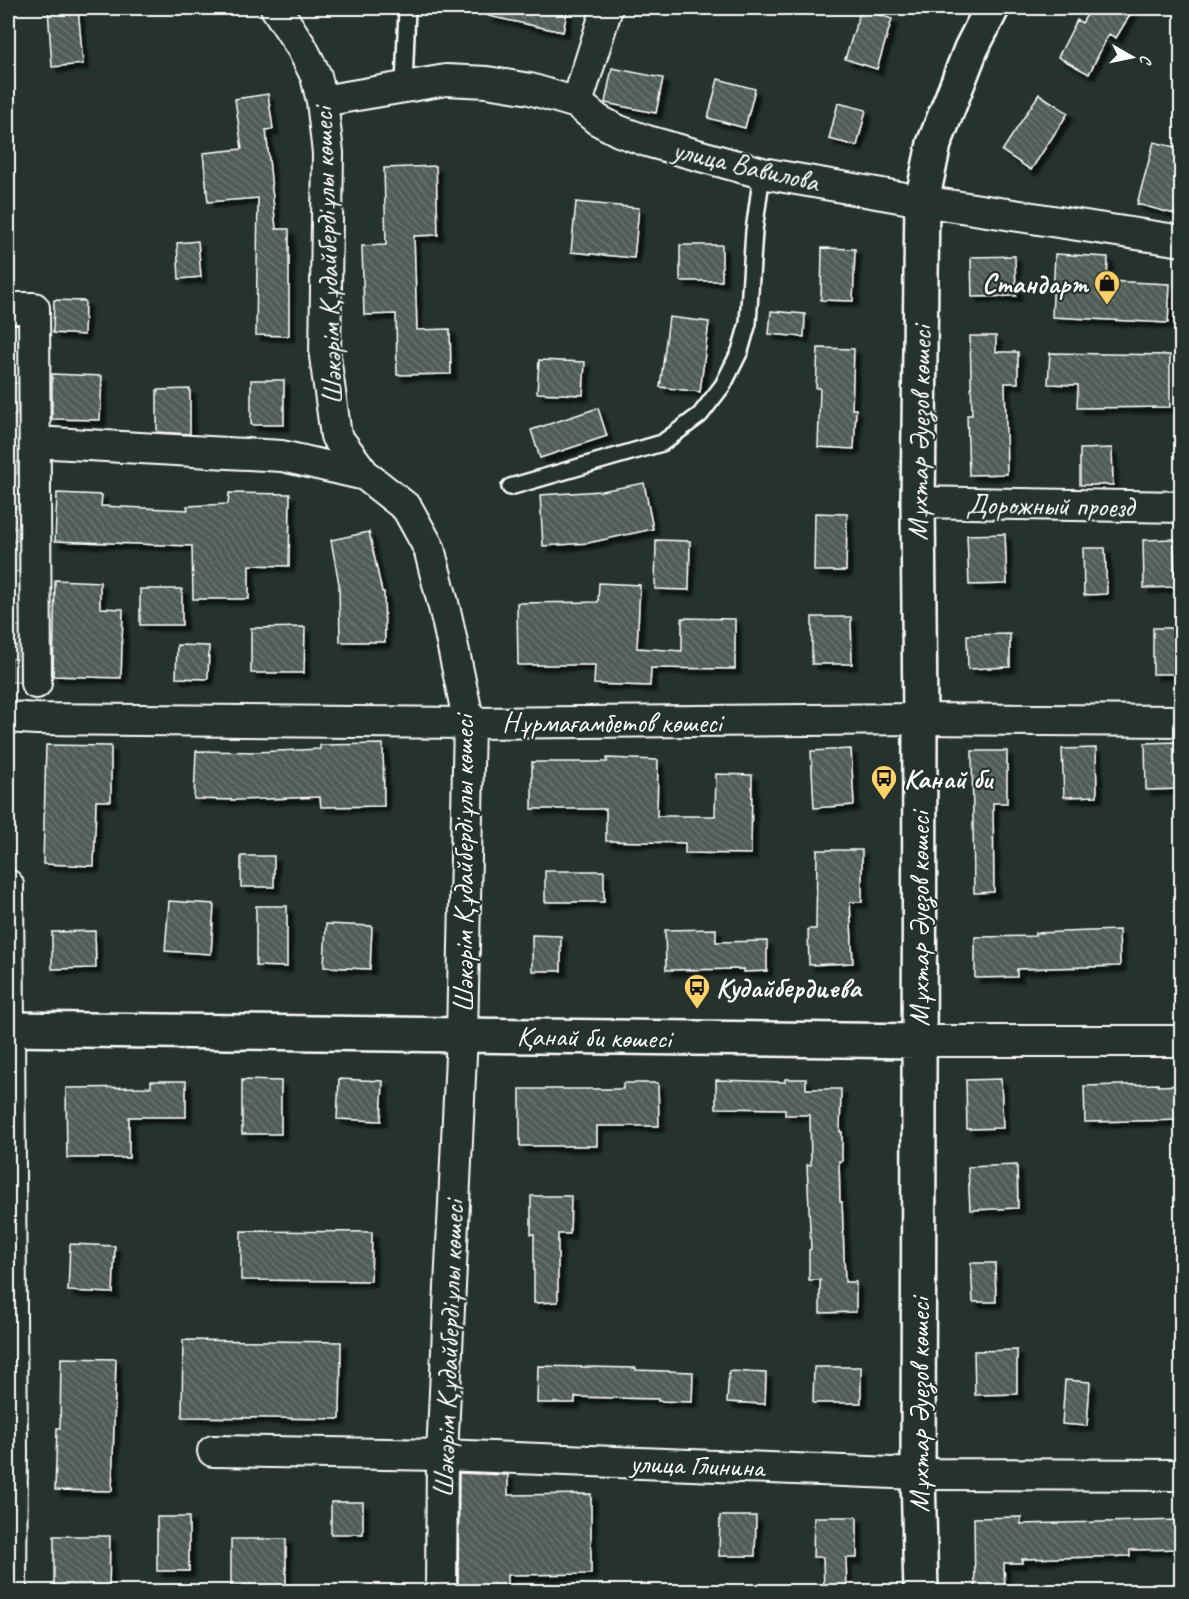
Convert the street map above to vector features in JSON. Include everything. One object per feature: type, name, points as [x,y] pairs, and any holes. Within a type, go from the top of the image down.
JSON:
[{"type":"main road","name":"Мұхтар Әуезов көшесі","points":[[921,1592],[918,1474],[920,719],[918,502],[922,201],[934,144],[971,49],[992,8]]},
{"type":"main road","name":"Қанай би көшесі","points":[[8,1029],[918,1041]]},
{"type":"street","name":"Шәкәрім Құдайбердіұлы көшесі","points":[[276,8],[302,48],[316,75],[322,101],[328,153],[325,356],[336,436],[365,475],[407,508],[429,548],[469,723],[462,1035],[442,1455],[441,1592]]},
{"type":"street","points":[[577,103],[607,8]]},
{"type":"street","name":"улица Вавилова","points":[[322,101],[446,80],[487,82],[530,89],[577,103],[598,120],[619,131],[762,173],[922,201],[1182,241]]},
{"type":"street","points":[[8,308],[34,308],[36,683]]},
{"type":"street","points":[[35,442],[282,456],[365,475]]},
{"type":"street","name":"Дорожный проезд","points":[[918,502],[1182,507]]},
{"type":"street","name":"Нұрмағамбетов көшесі","points":[[8,717],[469,723],[920,719],[1182,721]]},
{"type":"street","points":[[8,885],[11,1592]]},
{"type":"street","name":"Қанай би көшесі","points":[[918,1041],[1182,1041]]},
{"type":"street","name":"улица Глинина","points":[[213,1451],[442,1455],[918,1474],[1182,1475]]},
{"type":"lane","points":[[404,86],[407,8]]},
{"type":"lane","points":[[510,487],[662,443],[700,415],[723,385],[740,351],[748,322],[754,231],[762,173]]},
{"type":"shaded area","points":[[12,383],[27,383],[27,441],[12,440],[12,416],[17,415],[17,403],[12,402]]},
{"type":"shaded area","points":[[12,448],[27,448],[27,506],[12,506],[12,474],[17,474],[17,462],[12,461]]},
{"type":"shaded area","points":[[12,508],[27,508],[27,571],[12,572],[12,541],[17,541],[17,528],[12,528]]},
{"type":"shaded area","points":[[11,626],[27,627],[27,682],[11,682],[11,659],[17,659],[17,646],[12,646]]},
{"type":"building","points":[[48,8],[78,8],[83,64],[52,67]]},
{"type":"building","points":[[489,8],[568,8],[563,32],[488,16]]},
{"type":"building","points":[[1091,8],[1134,8],[1116,38],[1109,34],[1089,74],[1058,57],[1077,20],[1082,23]]},
{"type":"building","points":[[861,9],[892,19],[877,69],[845,59]]},
{"type":"building","points":[[612,68],[663,78],[656,113],[605,103]]},
{"type":"building","points":[[718,79],[755,89],[745,128],[708,118]]},
{"type":"building","points":[[268,94],[273,129],[266,130],[276,229],[289,229],[289,336],[256,335],[258,198],[208,202],[203,153],[242,149],[235,99]]},
{"type":"building","points":[[1039,94],[1068,113],[1031,170],[1002,151]]},
{"type":"building","points":[[838,103],[866,110],[857,146],[829,139]]},
{"type":"building","points":[[1154,142],[1182,149],[1182,216],[1137,204]]},
{"type":"building","points":[[436,166],[438,235],[414,236],[417,330],[450,329],[451,374],[397,375],[396,314],[364,315],[362,246],[386,245],[384,168]]},
{"type":"building","points":[[576,202],[639,208],[634,258],[571,252]]},
{"type":"building","points":[[198,241],[201,277],[179,279],[177,243]]},
{"type":"building","points":[[680,245],[722,245],[722,281],[680,281]]},
{"type":"building","points":[[822,248],[855,249],[853,301],[821,300]]},
{"type":"building","points":[[1055,254],[1108,257],[1107,281],[1170,284],[1168,323],[1052,317]]},
{"type":"building","points":[[1015,256],[1016,296],[972,297],[971,257]]},
{"type":"building","points":[[54,300],[85,301],[84,335],[53,333]]},
{"type":"building","points":[[771,311],[805,314],[804,337],[769,334]]},
{"type":"building","points":[[669,317],[709,322],[700,392],[660,387]]},
{"type":"building","points":[[970,336],[996,336],[996,352],[1018,352],[1018,383],[1005,383],[1007,474],[969,475],[967,415],[972,415]]},
{"type":"building","points":[[818,348],[854,349],[852,409],[856,409],[854,449],[818,447],[820,388],[816,388]]},
{"type":"building","points":[[1050,353],[1170,355],[1170,407],[1077,408],[1078,385],[1048,384]]},
{"type":"building","points":[[539,360],[585,362],[583,395],[537,393]]},
{"type":"building","points":[[52,374],[102,376],[100,420],[52,419]]},
{"type":"building","points":[[251,380],[284,380],[284,425],[251,425]]},
{"type":"building","points":[[190,389],[190,434],[157,432],[157,390]]},
{"type":"building","points":[[598,408],[607,436],[540,458],[531,430]]},
{"type":"building","points":[[1112,448],[1113,485],[1080,485],[1080,449]]},
{"type":"building","points":[[644,483],[653,529],[588,543],[543,546],[540,495],[601,491]]},
{"type":"building","points":[[57,493],[102,495],[101,506],[188,510],[187,506],[228,504],[229,493],[290,494],[289,566],[249,565],[249,599],[193,599],[192,546],[55,541]]},
{"type":"building","points":[[815,513],[847,514],[846,571],[814,571]]},
{"type":"building","points":[[369,532],[382,592],[384,592],[385,642],[340,642],[339,584],[331,540]]},
{"type":"building","points":[[1005,534],[1007,584],[969,585],[967,535]]},
{"type":"building","points":[[1174,539],[1175,587],[1144,588],[1143,540]]},
{"type":"building","points":[[656,540],[690,541],[689,590],[655,589]]},
{"type":"building","points":[[1083,548],[1105,548],[1107,594],[1084,595]]},
{"type":"building","points":[[55,580],[100,582],[100,608],[123,609],[121,678],[53,676]]},
{"type":"building","points":[[599,583],[640,585],[637,648],[682,651],[682,618],[735,619],[735,669],[651,668],[650,686],[594,684],[595,665],[518,665],[517,603],[598,602]]},
{"type":"building","points":[[140,589],[182,589],[182,625],[140,625]]},
{"type":"building","points":[[812,617],[851,617],[852,664],[812,664]]},
{"type":"building","points":[[305,627],[304,673],[251,673],[251,628]]},
{"type":"building","points":[[1153,628],[1182,628],[1182,674],[1153,674]]},
{"type":"building","points":[[1010,634],[1010,667],[968,669],[967,635]]},
{"type":"building","points":[[177,645],[209,646],[208,679],[176,678]]},
{"type":"building","points":[[1178,742],[1180,789],[1146,790],[1145,743]]},
{"type":"building","points":[[383,744],[384,806],[321,807],[320,797],[194,799],[196,751],[256,752],[320,749],[320,745]]},
{"type":"building","points":[[46,745],[111,746],[111,801],[96,801],[94,866],[43,864]]},
{"type":"building","points":[[1096,748],[1097,796],[1064,797],[1062,749]]},
{"type":"building","points":[[851,749],[854,805],[814,808],[811,751]]},
{"type":"building","points":[[972,751],[1007,751],[1007,803],[993,803],[994,892],[974,893]]},
{"type":"building","points":[[607,758],[658,760],[657,816],[715,816],[716,774],[752,775],[751,854],[685,853],[685,843],[606,841],[606,809],[532,809],[532,762],[607,762]]},
{"type":"building","points":[[817,850],[862,850],[862,902],[850,902],[853,963],[809,965],[808,929],[816,929]]},
{"type":"building","points":[[241,856],[274,856],[274,887],[241,887]]},
{"type":"building","points":[[545,871],[604,871],[604,902],[545,902]]},
{"type":"building","points":[[169,901],[214,904],[211,954],[165,951]]},
{"type":"building","points":[[256,906],[287,906],[287,967],[256,966]]},
{"type":"building","points":[[326,924],[372,926],[370,969],[324,967]]},
{"type":"building","points":[[716,929],[716,942],[767,941],[767,971],[666,970],[665,930]]},
{"type":"building","points":[[1119,930],[1120,966],[1017,969],[1017,977],[975,978],[975,937],[1035,936],[1035,933]]},
{"type":"building","points":[[95,931],[96,968],[52,969],[52,932]]},
{"type":"building","points":[[532,935],[561,936],[561,971],[532,971]]},
{"type":"building","points":[[339,1079],[383,1081],[381,1121],[337,1119]]},
{"type":"building","points":[[785,1079],[806,1079],[806,1089],[841,1089],[842,1161],[839,1161],[845,1282],[856,1282],[856,1312],[820,1313],[820,1280],[809,1280],[809,1250],[811,1249],[807,1165],[811,1165],[810,1115],[785,1115],[785,1109],[716,1108],[716,1080],[785,1082]]},
{"type":"building","points":[[1001,1079],[1003,1128],[967,1129],[966,1080]]},
{"type":"building","points":[[242,1080],[281,1081],[281,1134],[242,1134]]},
{"type":"building","points":[[151,1081],[186,1081],[186,1117],[129,1117],[129,1158],[67,1158],[66,1088],[151,1087]]},
{"type":"building","points":[[623,1083],[658,1083],[659,1126],[597,1126],[597,1146],[520,1146],[520,1089],[623,1089]]},
{"type":"building","points":[[1158,1084],[1158,1086],[1182,1085],[1182,1120],[1085,1122],[1084,1086]]},
{"type":"building","points":[[1017,1165],[1018,1208],[970,1210],[968,1167]]},
{"type":"building","points":[[531,1196],[571,1196],[570,1234],[558,1234],[558,1302],[534,1303],[534,1234],[531,1234]]},
{"type":"building","points":[[241,1231],[372,1232],[371,1281],[241,1280]]},
{"type":"building","points":[[70,1244],[115,1246],[113,1293],[68,1291]]},
{"type":"building","points":[[971,1263],[995,1263],[996,1302],[973,1302]]},
{"type":"building","points":[[183,1340],[341,1342],[340,1419],[182,1417]]},
{"type":"building","points":[[1017,1350],[1017,1394],[975,1395],[974,1351]]},
{"type":"building","points":[[61,1358],[116,1359],[112,1491],[55,1490],[57,1428],[60,1428]]},
{"type":"building","points":[[538,1366],[693,1372],[692,1402],[575,1397],[575,1403],[537,1403]]},
{"type":"building","points":[[814,1367],[861,1367],[861,1403],[813,1403]]},
{"type":"building","points":[[729,1371],[766,1373],[765,1404],[727,1402]]},
{"type":"building","points":[[1065,1380],[1090,1382],[1087,1426],[1062,1424]]},
{"type":"building","points":[[459,1473],[508,1475],[508,1495],[591,1494],[591,1574],[507,1575],[507,1592],[458,1592]]},
{"type":"building","points":[[331,1502],[363,1502],[363,1534],[331,1534]]},
{"type":"building","points":[[720,1516],[756,1516],[755,1556],[719,1556]]},
{"type":"building","points":[[157,1517],[189,1517],[189,1571],[157,1571]]},
{"type":"building","points":[[814,1517],[857,1517],[857,1558],[846,1558],[847,1592],[824,1592],[823,1557],[813,1557]]},
{"type":"building","points":[[1021,1517],[1021,1524],[1182,1520],[1182,1549],[1130,1550],[1130,1556],[1022,1559],[1022,1563],[1004,1563],[1005,1592],[975,1592],[974,1518]]},
{"type":"building","points":[[54,1536],[110,1536],[109,1592],[54,1592]]},
{"type":"building","points":[[231,1539],[286,1539],[286,1587],[231,1586]]},
{"type":"place","name":"Стандарт","points":[[1107,306]]},
{"type":"place","name":"Канай би","points":[[884,801]]},
{"type":"place","name":"Кудайбердиева","points":[[697,1010]]}]
